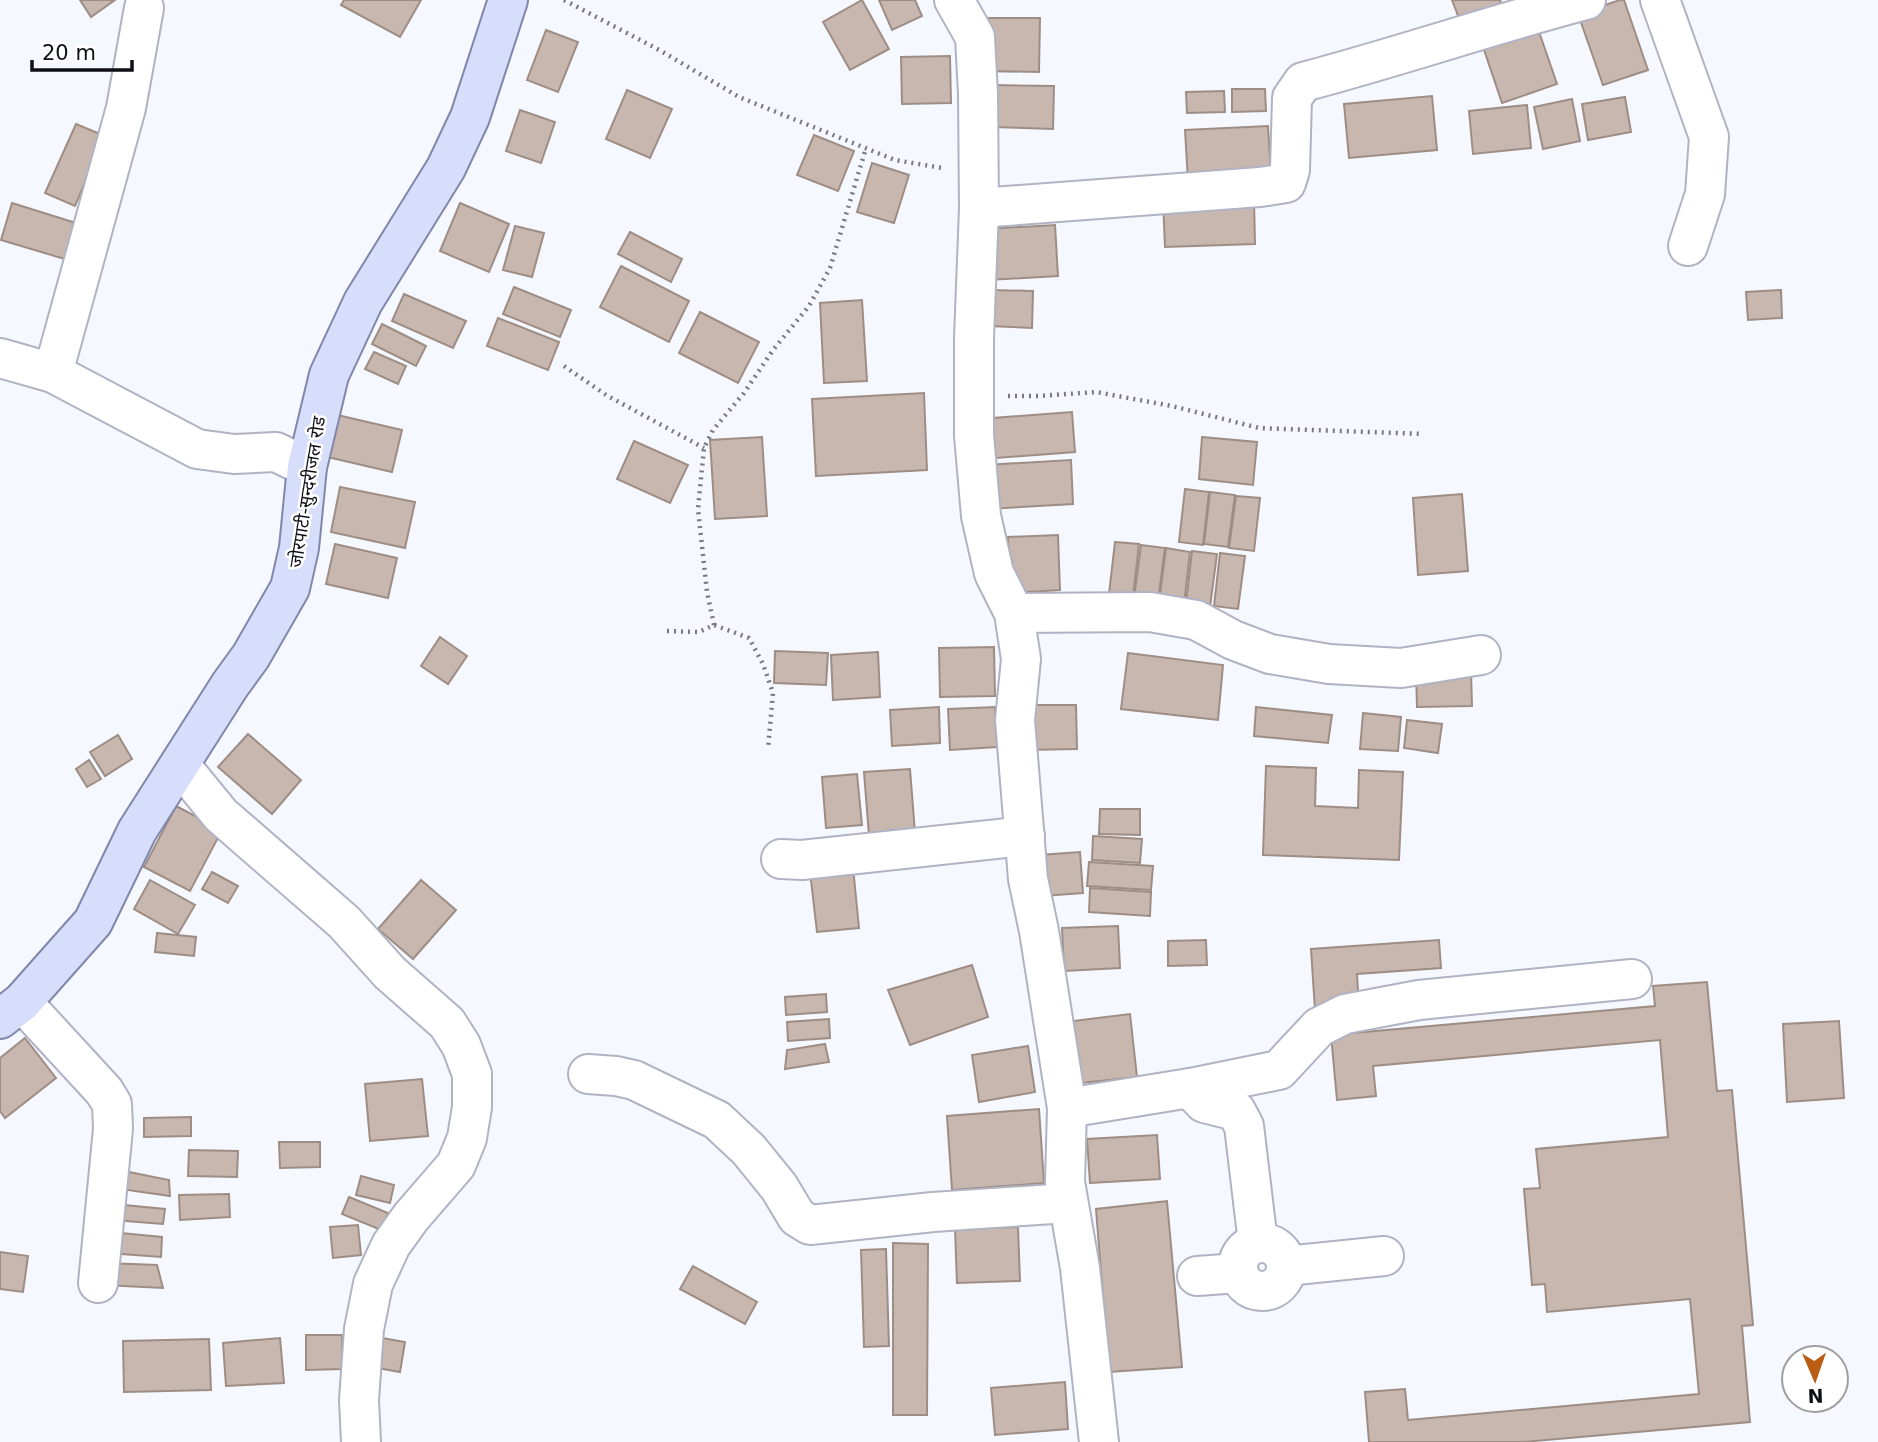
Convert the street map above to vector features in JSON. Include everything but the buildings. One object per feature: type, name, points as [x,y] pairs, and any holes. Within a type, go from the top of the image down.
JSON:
[{"type":"main road","name":"जोरपाटी-सुन्दरीजल रोड","points":[[11,1010],[93,922],[137,831],[251,656],[290,588],[299,548],[307,467],[329,375],[363,302],[446,168],[461,138],[484,79],[508,0]]},
{"type":"street","points":[[954,0],[975,37],[978,94],[979,191],[974,435],[981,516],[994,573],[1014,613],[1021,659],[1016,720],[1028,878],[1067,1108],[1065,1182],[1080,1268],[1099,1442]]},
{"type":"street","points":[[979,191],[1260,187],[1286,183],[1290,170],[1292,98],[1303,82],[1370,64],[1505,21],[1586,0]]},
{"type":"street","points":[[1660,0],[1709,137],[1705,194],[1688,246]]},
{"type":"street","points":[[53,373],[126,108],[144,8]]},
{"type":"street","points":[[0,358],[53,373],[197,449],[234,454],[276,452],[307,467]]},
{"type":"street","points":[[1014,613],[1150,612],[1196,620],[1233,640],[1270,654],[1329,664],[1402,668],[1481,655]]},
{"type":"street","points":[[180,765],[221,815],[344,922],[390,973],[447,1023],[461,1045],[472,1074],[472,1107],[467,1138],[456,1165],[411,1217],[391,1245],[373,1284],[364,1329],[359,1400],[361,1442]]},
{"type":"street","points":[[781,859],[802,860],[1025,835]]},
{"type":"street","points":[[1067,1108],[1279,1070],[1319,1027],[1345,1014],[1419,1000],[1632,979]]},
{"type":"street","points":[[11,1010],[104,1091],[112,1104],[113,1129],[98,1283]]},
{"type":"street","points":[[588,1074],[634,1080],[717,1120],[750,1150],[779,1186],[797,1217],[810,1225],[933,1212],[1068,1203]]},
{"type":"street","points":[[1190,1088],[1204,1103],[1236,1111],[1244,1126],[1261,1261]]},
{"type":"street","points":[[1197,1276],[1261,1261],[1384,1256]]},
{"type":"path","points":[[564,0],[661,51],[739,97],[979,191]]},
{"type":"path","points":[[714,625],[707,592],[698,509],[704,448],[713,430],[809,306],[830,268],[866,148]]},
{"type":"path","points":[[564,366],[606,395],[704,448]]},
{"type":"path","points":[[974,395],[1039,396],[1096,392],[1172,406],[1259,428],[1423,434]]},
{"type":"path","points":[[667,631],[699,632],[714,625],[749,638],[773,693],[768,749]]}]
